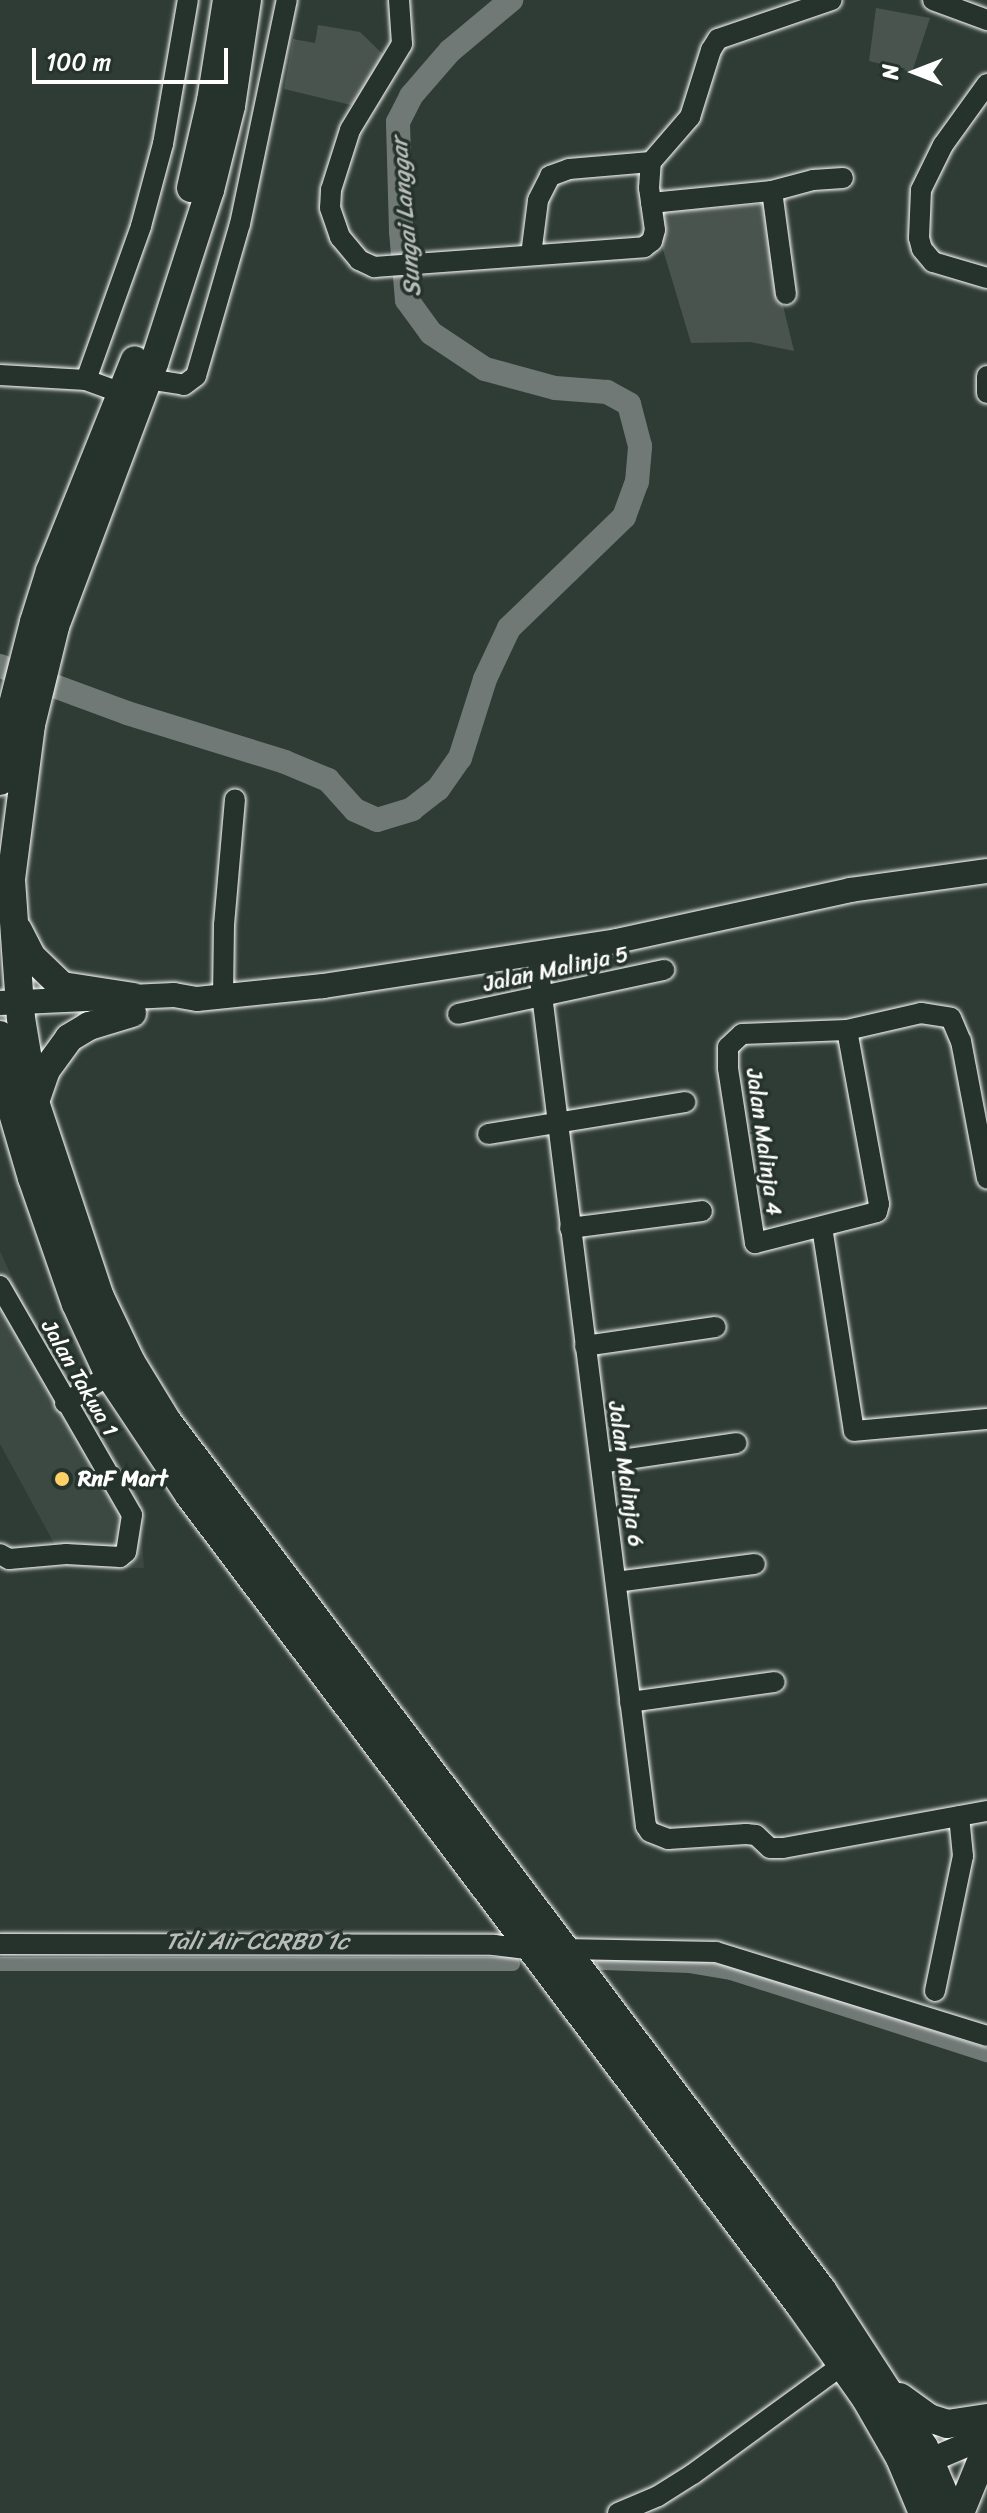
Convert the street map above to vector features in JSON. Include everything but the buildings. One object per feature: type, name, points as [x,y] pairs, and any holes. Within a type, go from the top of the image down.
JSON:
[{"type":"highway","points":[[0,781],[20,722],[36,656],[50,571],[158,297],[191,188],[211,101],[227,0]]},
{"type":"highway","points":[[36,656],[148,379],[210,190],[231,106],[247,0]]},
{"type":"highway","points":[[20,722],[8,1015],[15,1099],[63,1268],[109,1375],[189,1495],[535,1950],[841,2366],[915,2459],[952,2513]]},
{"type":"highway","points":[[12,918],[32,957],[62,986],[132,1005]]},
{"type":"highway","points":[[15,1099],[46,1070],[69,1038],[132,1005]]},
{"type":"highway","points":[[15,1099],[100,1297],[131,1362],[160,1409],[208,1479],[822,2290],[889,2390],[915,2459],[923,2513]]},
{"type":"highway","points":[[889,2390],[929,2418],[947,2424],[987,2419]]},
{"type":"highway","points":[[960,2513],[987,2447]]},
{"type":"main road","points":[[8,1015],[132,1005],[175,1007],[197,999],[537,955],[617,941],[850,890],[987,871]]},
{"type":"main road","points":[[915,2459],[987,2419]]},
{"type":"main road","points":[[915,2459],[987,2436]]},
{"type":"street","points":[[86,380],[141,226],[163,144],[188,0]]},
{"type":"street","points":[[148,379],[184,385],[196,376],[240,224],[287,0]]},
{"type":"street","points":[[399,0],[402,44],[350,130],[331,190],[330,208],[340,237],[359,260],[374,267],[644,247],[652,241],[655,230],[651,203],[651,162],[690,117],[711,50],[718,39],[832,0]]},
{"type":"street","points":[[933,0],[987,20]]},
{"type":"street","points":[[987,84],[943,145],[921,190],[919,238],[922,249],[933,262],[987,278]]},
{"type":"street","points":[[531,255],[538,200],[550,176],[569,169],[651,162]]},
{"type":"street","points":[[651,203],[772,191],[813,180],[843,178]]},
{"type":"street","points":[[772,191],[786,294]]},
{"type":"street","points":[[0,375],[86,380],[122,393]]},
{"type":"street","points":[[987,376],[987,393]]},
{"type":"street","points":[[223,997],[224,925],[235,799]]},
{"type":"street","name":"Jalan Malinja 6","points":[[537,955],[643,1815],[650,1832],[668,1839],[756,1835],[770,1848],[797,1847],[959,1816]]},
{"type":"street","name":"Jalan Malinja 5","points":[[458,1014],[664,970]]},
{"type":"street","points":[[987,1179],[961,1041],[951,1018],[921,1013],[847,1030],[879,1204],[877,1212],[822,1227],[854,1431],[987,1419]]},
{"type":"street","name":"Jalan Malinja 4","points":[[822,1227],[755,1243],[731,1098],[728,1047],[742,1034],[847,1030]]},
{"type":"street","points":[[488,1134],[685,1102]]},
{"type":"street","points":[[570,1228],[702,1211]]},
{"type":"street","name":"Jalan Takwa 1","points":[[0,1286],[132,1515],[126,1552],[120,1557],[66,1554],[9,1559],[0,1554]]},
{"type":"street","points":[[585,1346],[716,1327]]},
{"type":"street","points":[[65,1403],[109,1375]]},
{"type":"street","points":[[601,1463],[737,1443]]},
{"type":"street","points":[[616,1582],[755,1564]]},
{"type":"street","points":[[630,1702],[775,1682]]},
{"type":"street","points":[[935,1991],[963,1856],[959,1816],[987,1811]]},
{"type":"street","points":[[0,1944],[502,1945],[535,1950]]},
{"type":"street","points":[[565,1949],[716,1952],[987,2036]]},
{"type":"street","points":[[618,2513],[658,2496],[693,2474],[841,2366]]},
{"type":"shaded area","points":[[876,8],[930,18],[912,72],[869,61]]},
{"type":"shaded area","points":[[318,25],[360,32],[390,61],[359,107],[284,89],[293,39],[315,43]]},
{"type":"shaded area","points":[[772,203],[778,285],[794,351],[750,342],[691,343],[661,243],[660,213]]},
{"type":"shaded area","points":[[0,1251],[25,1306],[139,1497],[144,1568],[67,1567],[0,1444]]},
{"type":"waterway","name":"Sungai Langgar","points":[[0,666],[127,713],[285,762],[328,780],[355,810],[377,820],[412,809],[438,789],[460,758],[485,679],[509,628],[624,517],[637,482],[640,446],[629,404],[607,392],[555,388],[485,369],[431,333],[407,300],[401,231],[398,122],[411,96],[450,51],[511,0]]},
{"type":"waterway","name":"Tali Air CCRBD 1c","points":[[603,1963],[690,1966],[731,1973],[987,2055]]},
{"type":"waterway","name":"Tali Air CCRBD 1c","points":[[0,1964],[513,1964]]},
{"type":"place","name":"RnF Mart","points":[[62,1479]]}]
